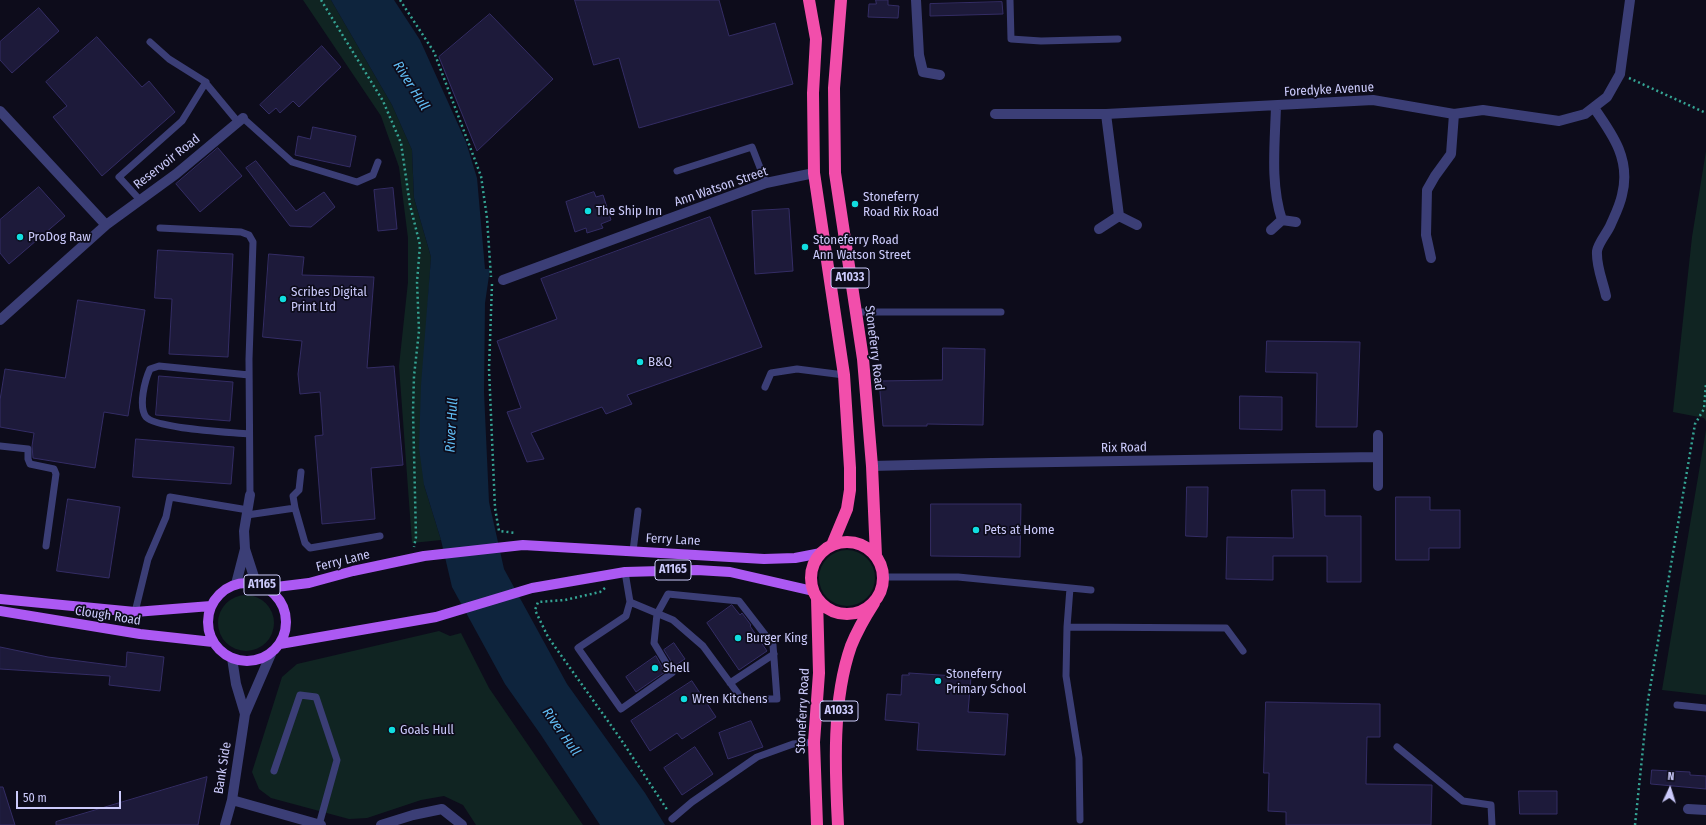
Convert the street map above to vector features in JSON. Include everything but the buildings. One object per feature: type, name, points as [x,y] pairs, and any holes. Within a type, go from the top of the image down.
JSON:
[{"type":"highway","name":"A1033","points":[[810,0],[816,39],[812,93],[814,173],[844,375],[850,490],[847,509],[832,545]]},
{"type":"highway","name":"Stoneferry Road","points":[[841,0],[834,88],[835,173],[863,359],[872,466],[876,556]]},
{"type":"highway","points":[[843,542],[856,543],[867,548],[876,556],[881,566],[883,577],[881,591],[874,603],[865,610],[855,614],[833,612],[824,606],[815,595],[811,581],[811,571],[815,561],[821,553],[832,545],[843,542]]},
{"type":"highway","name":"Stoneferry Road","points":[[815,595],[819,674],[814,742],[817,825]]},
{"type":"highway","name":"A1033","points":[[838,825],[836,743],[844,672],[858,629],[874,603]]},
{"type":"main road","name":"Ferry Lane","points":[[268,588],[309,584],[352,571],[424,556],[523,545],[764,559],[794,558],[821,553]]},
{"type":"main road","name":"A1165","points":[[280,644],[436,618],[532,588],[625,572],[697,570],[730,572],[815,595]]},
{"type":"main road","name":"A1165","points":[[211,606],[222,592],[236,584],[256,582],[268,588],[280,600],[287,617],[286,632],[280,644],[270,654],[250,661],[232,658]]},
{"type":"main road","name":"Clough Road","points":[[0,599],[135,612],[211,606]]},
{"type":"main road","points":[[211,606],[208,623],[213,642],[224,654],[232,658]]},
{"type":"main road","name":"Clough Road","points":[[0,611],[140,634],[213,642]]},
{"type":"street","points":[[916,0],[919,55],[923,72],[940,75]]},
{"type":"street","name":"Foredyke Avenue","points":[[995,114],[1106,114],[1373,100],[1454,114],[1483,110],[1559,121],[1586,114],[1607,97],[1620,74],[1630,0]]},
{"type":"street","name":"Foredyke Avenue","points":[[1276,106],[1274,176],[1277,204],[1282,220]]},
{"type":"street","points":[[1594,108],[1616,140],[1624,168],[1623,195],[1608,232],[1597,249],[1598,268],[1603,280],[1606,296]]},
{"type":"street","points":[[0,111],[106,225]]},
{"type":"street","points":[[1106,114],[1119,216]]},
{"type":"street","points":[[1431,258],[1426,235],[1427,190],[1434,176],[1451,154],[1454,114]]},
{"type":"street","name":"Reservoir Road","points":[[0,320],[106,225],[176,174],[241,120]]},
{"type":"street","name":"Ann Watson Street","points":[[503,280],[766,183],[814,173]]},
{"type":"street","points":[[1119,216],[1137,225]]},
{"type":"street","points":[[1099,229],[1119,216]]},
{"type":"street","points":[[1271,230],[1282,220],[1296,222]]},
{"type":"street","points":[[1378,435],[1378,486]]},
{"type":"street","name":"Rix Road","points":[[872,466],[1377,457]]},
{"type":"street","points":[[250,495],[244,531],[245,549],[256,582]]},
{"type":"street","points":[[236,584],[245,549]]},
{"type":"street","name":"Bank Side","points":[[225,825],[232,800],[245,714],[270,654]]},
{"type":"street","name":"Bank Side","points":[[232,658],[236,684],[245,714]]},
{"type":"street","points":[[232,800],[300,822],[320,825]]},
{"type":"street","points":[[381,825],[413,815],[442,809],[462,825]]},
{"type":"street","points":[[1688,809],[1706,810]]},
{"type":"lane","points":[[1010,0],[1011,39],[1041,41],[1118,39]]},
{"type":"lane","points":[[150,42],[169,59],[206,82],[241,120],[292,162],[357,182],[372,175],[378,162]]},
{"type":"lane","points":[[140,200],[119,177],[182,121],[206,82]]},
{"type":"lane","points":[[678,171],[752,147],[766,183]]},
{"type":"lane","points":[[160,228],[241,232],[249,235],[254,242],[249,375],[250,495]]},
{"type":"lane","points":[[856,312],[1001,312]]},
{"type":"lane","points":[[249,375],[159,366],[150,369],[147,376],[142,408],[146,416],[152,422],[171,426],[250,434]]},
{"type":"lane","points":[[765,387],[771,373],[797,369],[844,375]]},
{"type":"lane","points":[[0,446],[28,448],[28,459],[30,464],[54,469],[56,474],[46,546]]},
{"type":"lane","points":[[300,472],[299,490],[293,496],[294,508],[305,543],[310,548],[380,536]]},
{"type":"lane","points":[[135,612],[148,559],[166,517],[170,497],[247,512],[294,508]]},
{"type":"lane","points":[[633,551],[638,511]]},
{"type":"lane","points":[[625,572],[630,602],[626,616],[578,648],[621,709],[672,673],[654,643],[658,614],[668,594],[739,602],[773,645],[778,700],[742,699],[703,646],[674,620],[658,614],[630,602]]},
{"type":"lane","points":[[883,577],[958,577],[1091,590]]},
{"type":"lane","points":[[1070,588],[1067,627],[1066,676],[1079,758],[1080,820]]},
{"type":"lane","points":[[1067,627],[1226,628],[1243,651]]},
{"type":"lane","points":[[730,683],[774,654]]},
{"type":"lane","points":[[274,771],[300,695],[316,697],[337,760],[320,825]]},
{"type":"lane","points":[[1677,706],[1706,708]]},
{"type":"lane","points":[[672,819],[692,802],[757,757],[793,744],[814,742]]},
{"type":"lane","points":[[1397,747],[1463,802],[1491,805],[1492,825]]},
{"type":"path","points":[[321,0],[384,101],[401,142],[410,205],[420,245],[417,282],[419,332],[414,376],[413,411],[416,537],[411,559]]},
{"type":"path","points":[[400,0],[434,52],[481,176],[487,218],[492,282],[489,369],[495,508],[499,531],[522,534]]},
{"type":"path","points":[[1620,74],[1706,113]]},
{"type":"path","points":[[1635,825],[1648,700],[1694,424],[1705,409],[1706,384]]},
{"type":"green space","points":[[303,0],[331,0],[392,105],[412,150],[414,198],[431,257],[427,319],[424,485],[441,540],[412,543],[399,366],[408,282],[408,238],[399,167],[381,116]]},
{"type":"green space","points":[[1706,151],[1706,421],[1704,418],[1673,412],[1692,237]]},
{"type":"green space","points":[[1706,430],[1706,695],[1662,690]]},
{"type":"green space","points":[[847,550],[858,552],[867,558],[873,567],[875,578],[873,589],[867,598],[858,604],[847,606],[836,604],[827,598],[821,589],[819,578],[821,567],[827,558],[836,552]]},
{"type":"green space","points":[[240,595],[252,595],[266,603],[274,617],[272,634],[266,643],[252,651],[240,651],[230,646],[223,639],[218,629],[218,617],[223,607],[230,600]]},
{"type":"green space","name":"Goals Hull","points":[[439,631],[450,636],[461,633],[489,688],[583,825],[476,825],[463,805],[444,796],[421,800],[367,818],[349,819],[271,798],[259,789],[252,772],[282,677],[297,664]]},
{"type":"water","name":"River Hull","points":[[331,0],[394,0],[420,40],[466,142],[477,178],[485,269],[490,269],[485,303],[484,392],[489,502],[504,569],[567,684],[645,793],[665,825],[600,825],[541,735],[505,684],[452,587],[441,540],[424,485],[419,448],[421,385],[431,257],[414,198],[412,150],[392,105]]},
{"type":"place","name":"Stoneferry Road Rix Road","points":[[855,204]]},
{"type":"place","name":"The Ship Inn","points":[[588,211]]},
{"type":"place","name":"ProDog Raw","points":[[20,237]]},
{"type":"place","name":"Stoneferry Road Ann Watson Street","points":[[805,247]]},
{"type":"place","name":"Scribes Digital Print Ltd","points":[[283,299]]},
{"type":"place","name":"B&Q","points":[[640,362]]},
{"type":"place","name":"Pets at Home","points":[[976,530]]},
{"type":"place","name":"Burger King","points":[[738,638]]},
{"type":"place","name":"Shell","points":[[655,668]]},
{"type":"place","name":"Stoneferry Primary School","points":[[938,681]]},
{"type":"place","name":"Wren Kitchens","points":[[684,699]]},
{"type":"place","name":"Goals Hull","points":[[392,730]]}]
